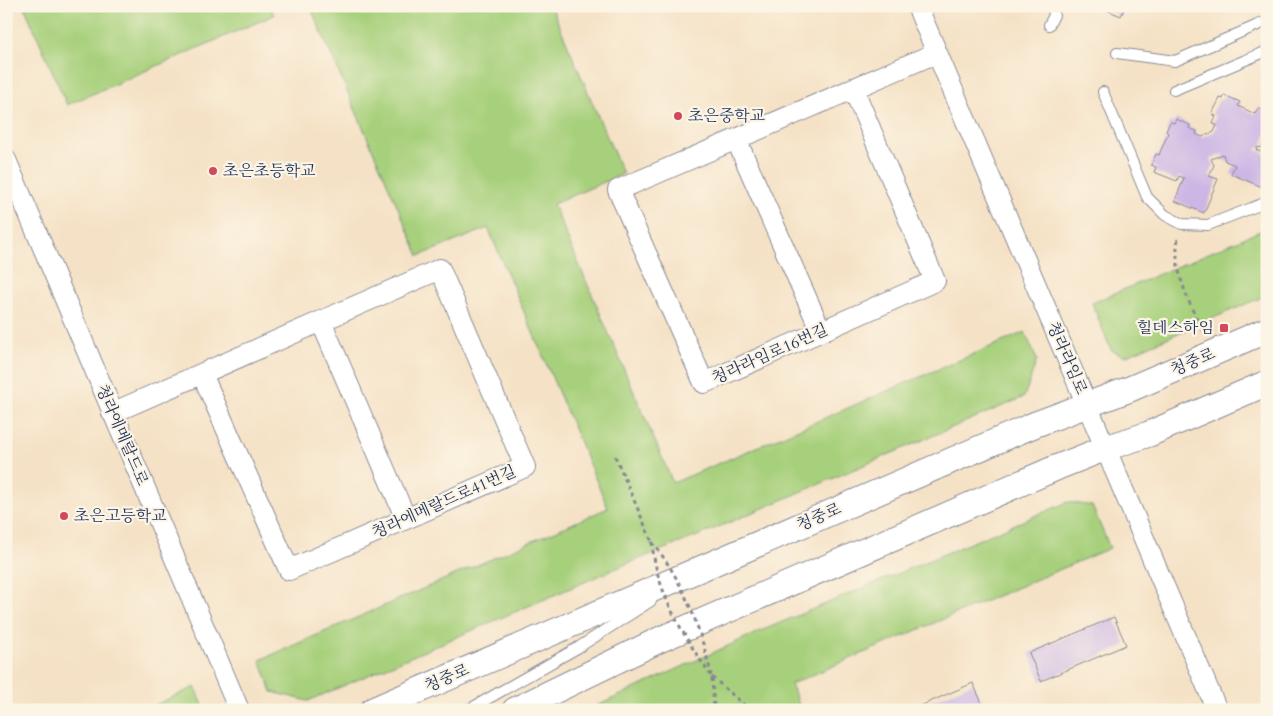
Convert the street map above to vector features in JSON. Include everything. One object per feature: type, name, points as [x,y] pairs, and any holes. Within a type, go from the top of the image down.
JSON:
[{"type":"street","name":"청라라임로","points":[[917,6],[1217,710]]},
{"type":"street","name":"청라라임로16번길","points":[[853,88],[935,281],[704,383],[618,190],[853,88],[936,53]]},
{"type":"street","points":[[736,139],[821,331]]},
{"type":"street","name":"청라에메랄드로","points":[[6,160],[112,413],[240,710]]},
{"type":"street","name":"청라에메랄드로41번길","points":[[112,413],[440,268],[525,467],[289,570],[202,374]]},
{"type":"street","points":[[321,321],[406,519]]},
{"type":"street","name":"청중로","points":[[373,710],[1036,424],[1130,389],[1267,330]]},
{"type":"street","points":[[515,710],[659,640],[1058,467],[1149,434],[1267,383]]},
{"type":"lane","points":[[1049,25],[1054,15],[1053,6]]},
{"type":"lane","points":[[1116,53],[1175,61],[1267,21]]},
{"type":"lane","points":[[1174,90],[1267,51]]},
{"type":"lane","points":[[1103,92],[1148,197],[1165,215],[1182,224],[1208,225],[1267,202]]},
{"type":"lane","points":[[468,710],[578,648],[698,570]]},
{"type":"path","points":[[1182,224],[1177,243],[1179,267],[1186,293],[1202,331]]},
{"type":"path","points":[[615,456],[652,542],[663,555],[689,604],[705,646],[712,677],[714,710]]},
{"type":"path","points":[[652,542],[653,559],[658,575],[673,612],[696,655],[712,677],[750,710]]},
{"type":"green space","points":[[24,6],[270,6],[274,15],[67,105]]},
{"type":"green space","points":[[310,6],[551,6],[623,174],[553,204],[673,483],[1025,332],[1037,360],[1024,397],[695,537],[631,562],[308,701],[272,692],[260,660],[608,508],[488,228],[419,256]]},
{"type":"green space","points":[[1267,228],[1267,295],[1125,356],[1111,350],[1092,303]]},
{"type":"green space","points":[[1068,502],[1092,506],[1110,548],[791,684],[801,710],[588,710],[756,633]]},
{"type":"green space","points":[[195,687],[205,710],[144,710]]},
{"type":"building","points":[[1097,6],[1125,6],[1121,16]]},
{"type":"building","points":[[1224,95],[1240,102],[1238,106],[1255,114],[1258,108],[1267,112],[1267,134],[1261,148],[1258,147],[1256,150],[1267,154],[1267,189],[1231,174],[1235,165],[1225,161],[1223,154],[1211,159],[1214,165],[1209,176],[1218,179],[1204,213],[1175,201],[1184,178],[1179,176],[1177,181],[1154,172],[1156,167],[1151,165],[1156,154],[1159,155],[1168,133],[1166,131],[1170,122],[1174,123],[1176,119],[1190,125],[1189,128],[1197,131],[1196,134],[1202,137],[1214,132],[1217,125],[1213,124],[1216,116],[1212,114],[1220,98],[1223,99]]},
{"type":"building","points":[[1114,617],[1126,645],[1041,681],[1029,653]]},
{"type":"building","points":[[973,683],[985,710],[911,710]]},
{"type":"place","name":"초은중학교","points":[[678,116]]},
{"type":"place","name":"초은초등학교","points":[[213,171]]},
{"type":"place","name":"힐데스하임","points":[[1224,328]]},
{"type":"place","name":"초은고등학교","points":[[64,516]]}]
